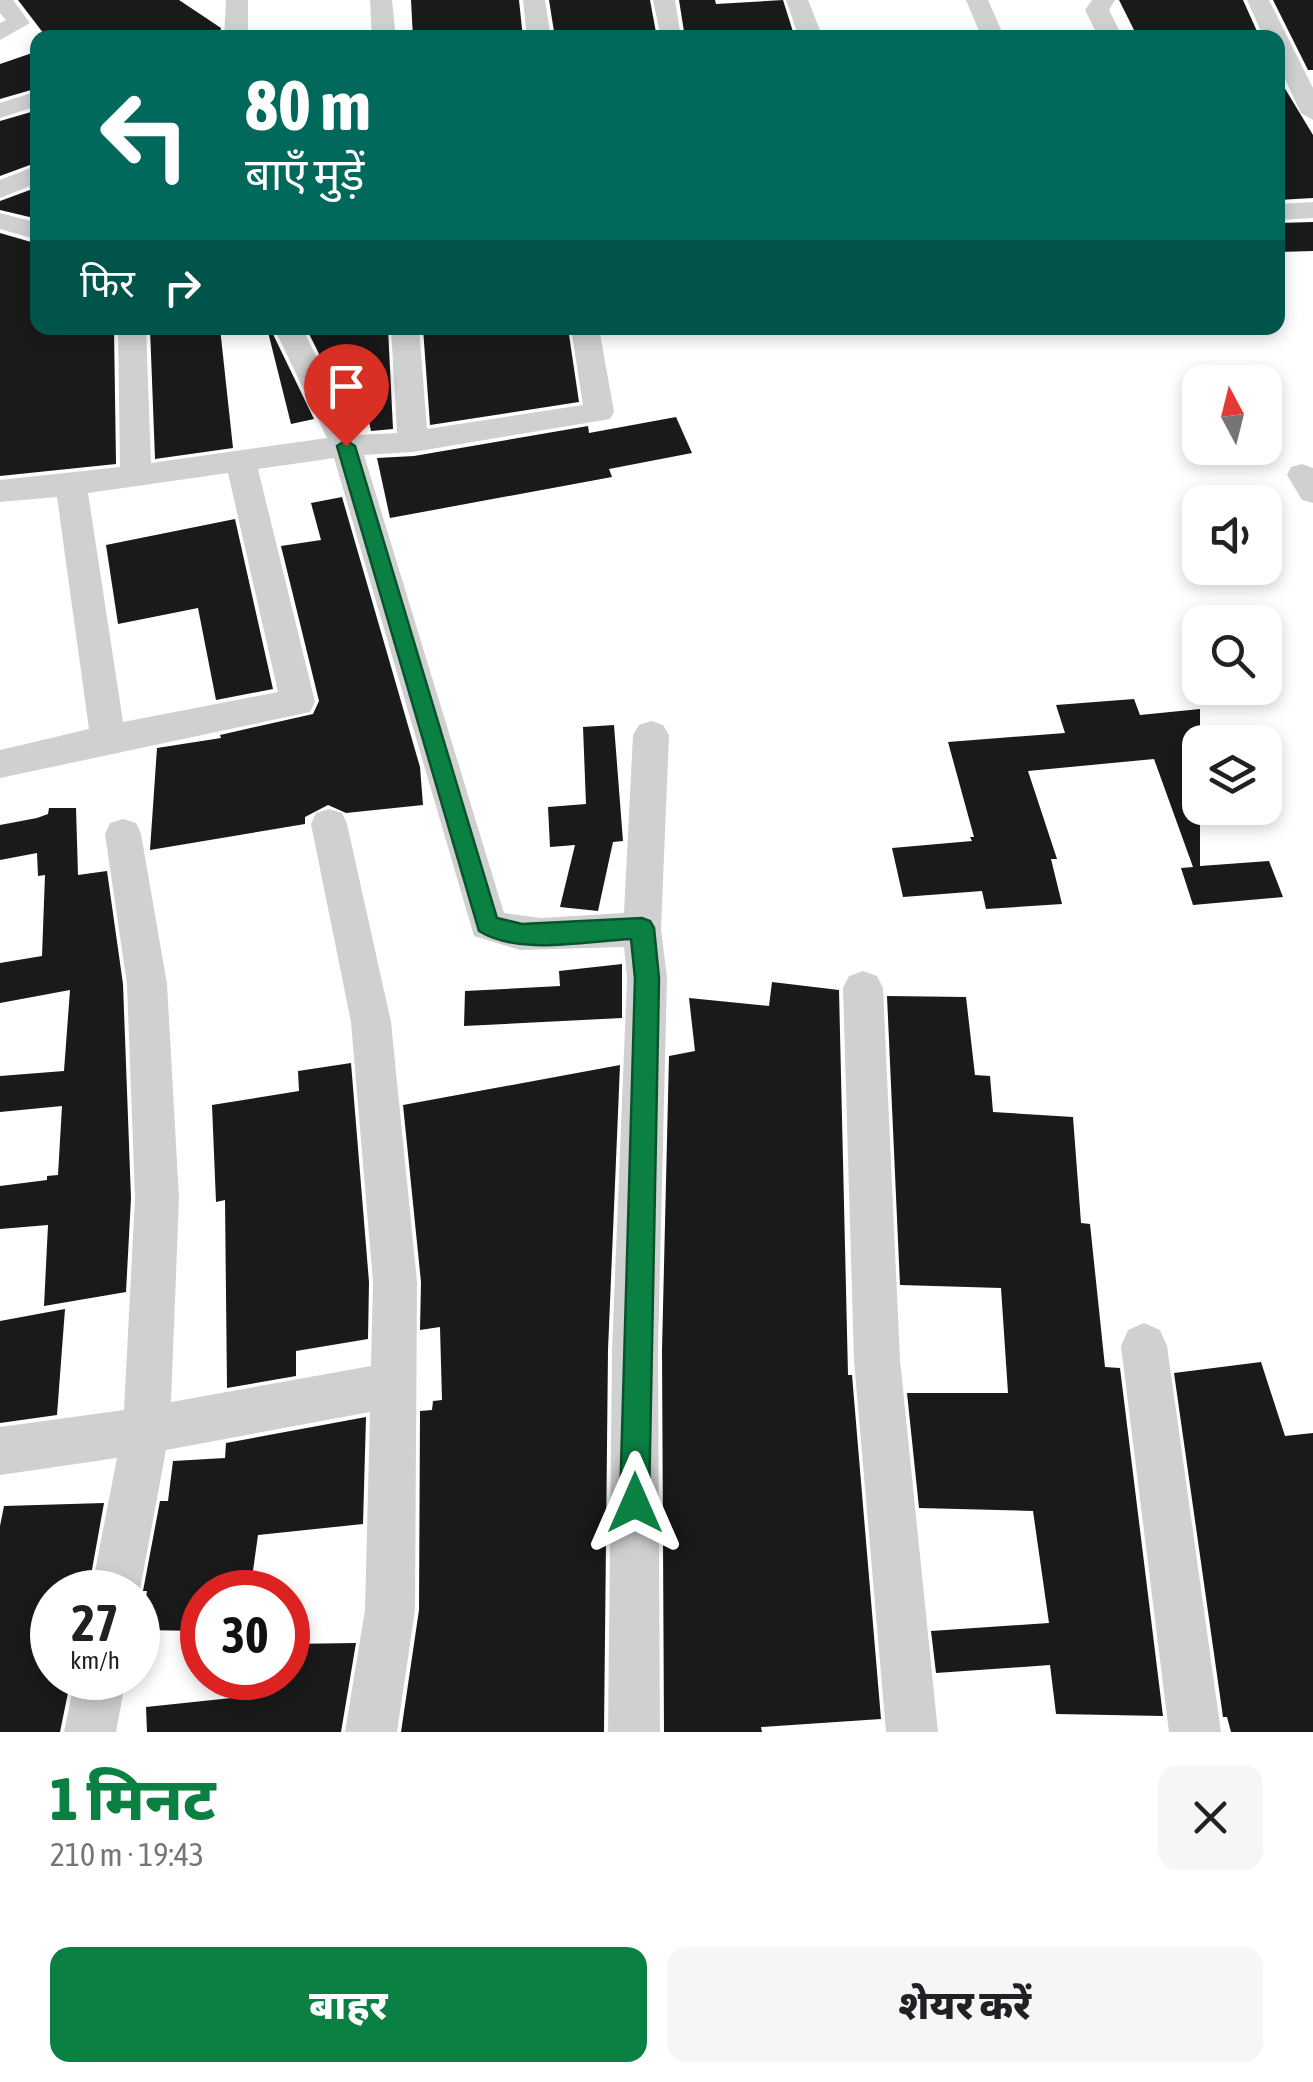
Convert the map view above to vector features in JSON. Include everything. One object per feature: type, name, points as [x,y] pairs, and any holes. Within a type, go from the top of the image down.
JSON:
[{"type":"street","points":[[0,0],[17,17],[18,24],[0,33]]},
{"type":"street","points":[[236,0],[236,30]]},
{"type":"street","points":[[381,0],[383,30]]},
{"type":"street","points":[[534,0],[538,30]]},
{"type":"street","points":[[664,0],[671,30]]},
{"type":"street","points":[[797,0],[808,30]]},
{"type":"street","points":[[976,0],[989,30]]},
{"type":"street","points":[[1104,0],[1097,10],[1107,30]]},
{"type":"street","points":[[1258,0],[1273,30]]},
{"type":"street","points":[[1285,56],[1313,114]]},
{"type":"street","points":[[0,110],[30,101]]},
{"type":"street","points":[[0,190],[30,177]]},
{"type":"street","points":[[1285,212],[1313,210]]},
{"type":"street","points":[[0,220],[30,229]]},
{"type":"street","points":[[132,335],[136,476]]},
{"type":"street","points":[[291,335],[346,446],[488,924],[500,932],[522,934],[642,928]]},
{"type":"street","points":[[405,335],[413,442]]},
{"type":"street","points":[[0,491],[71,485],[346,446],[413,442],[599,412],[586,335]]},
{"type":"street","points":[[0,764],[298,702],[241,461]]},
{"type":"street","points":[[71,485],[83,589],[108,740]]},
{"type":"street","points":[[634,1732],[635,1350],[647,978],[642,928],[651,735]]},
{"type":"street","points":[[329,824],[372,1022],[395,1282],[390,1610],[371,1732]]},
{"type":"street","points":[[120,1570],[146,1430],[157,1198],[147,984],[123,834]]},
{"type":"street","points":[[863,988],[877,1360],[912,1732]]},
{"type":"street","points":[[1144,1346],[1195,1732]]},
{"type":"street","points":[[0,1451],[146,1430],[393,1385]]},
{"type":"street","points":[[90,1732],[97,1700]]},
{"type":"building","points":[[18,0],[179,0],[221,28],[221,30],[41,30]]},
{"type":"building","points":[[411,0],[519,0],[522,30],[413,30]]},
{"type":"building","points":[[549,0],[650,0],[656,30],[554,30]]},
{"type":"building","points":[[679,0],[715,0],[716,4],[783,0],[792,30],[684,30]]},
{"type":"building","points":[[1119,0],[1243,0],[1256,30],[1134,30]]},
{"type":"building","points":[[1273,0],[1313,0],[1313,70],[1308,70]]},
{"type":"building","points":[[30,54],[30,90],[0,99],[0,64]]},
{"type":"building","points":[[1285,89],[1313,135],[1313,198],[1285,200]]},
{"type":"building","points":[[30,112],[30,165],[0,176],[0,121]]},
{"type":"building","points":[[30,190],[30,217],[0,210],[0,201]]},
{"type":"building","points":[[1313,222],[1313,251],[1285,252],[1285,223]]},
{"type":"building","points":[[0,233],[30,242],[30,335],[114,335],[116,464],[0,476]]},
{"type":"building","points":[[150,335],[221,335],[233,448],[155,459]]},
{"type":"building","points":[[269,335],[273,335],[314,419],[291,424]]},
{"type":"building","points":[[310,335],[388,335],[393,429],[371,431],[368,417],[356,419],[353,410],[348,411]]},
{"type":"building","points":[[424,335],[569,335],[579,402],[430,425]]},
{"type":"building","points":[[676,417],[692,453],[609,469],[612,477],[390,518],[377,458],[414,456],[588,426],[589,433]]},
{"type":"building","points":[[342,497],[420,767],[423,805],[346,813],[328,805],[305,817],[305,824],[150,850],[157,748],[221,738],[220,735],[313,714],[319,701],[281,546],[321,540],[311,503]]},
{"type":"building","points":[[235,519],[273,689],[216,700],[198,608],[118,624],[106,545]]},
{"type":"building","points":[[1134,699],[1140,715],[1200,709],[1200,725],[1182,725],[1182,825],[1200,825],[1200,866],[1269,861],[1283,897],[1193,905],[1181,868],[1193,867],[1154,759],[1028,771],[1057,859],[1051,859],[1062,904],[986,909],[982,891],[903,897],[892,848],[972,841],[970,837],[974,837],[948,742],[1065,733],[1056,705]]},
{"type":"building","points":[[614,725],[623,841],[613,842],[598,911],[560,907],[575,845],[550,847],[548,807],[586,804],[583,727]]},
{"type":"building","points":[[49,808],[76,808],[78,875],[107,871],[123,984],[131,1198],[126,1292],[44,1306],[48,1225],[0,1229],[0,1186],[58,1175],[62,1106],[0,1112],[0,1076],[64,1071],[70,990],[0,1003],[0,963],[42,956],[45,875],[38,876],[37,853],[0,860],[0,825],[37,818],[48,814]]},
{"type":"building","points":[[622,964],[622,1018],[464,1026],[465,991],[560,986],[559,971]]},
{"type":"building","points":[[772,982],[839,990],[848,1375],[852,1375],[881,1719],[761,1727],[762,1732],[664,1732],[662,1350],[669,1056],[695,1051],[689,998],[769,1006]]},
{"type":"building","points":[[887,996],[966,997],[975,1075],[990,1076],[993,1112],[1073,1117],[1081,1223],[1090,1224],[1105,1367],[1120,1368],[1163,1716],[1056,1714],[1050,1665],[936,1673],[931,1631],[1049,1623],[1033,1511],[919,1508],[907,1393],[1008,1393],[1001,1288],[900,1285]]},
{"type":"building","points":[[351,1063],[369,1282],[368,1339],[296,1351],[296,1376],[227,1388],[225,1200],[216,1202],[212,1105],[299,1091],[298,1071]]},
{"type":"building","points":[[620,1065],[608,1350],[604,1732],[401,1732],[419,1610],[420,1411],[432,1410],[433,1401],[442,1400],[440,1327],[420,1330],[421,1282],[403,1105]]},
{"type":"building","points":[[65,1309],[57,1415],[0,1423],[0,1321]]},
{"type":"building","points":[[1261,1362],[1285,1436],[1313,1433],[1313,1732],[1231,1732],[1227,1717],[1223,1717],[1174,1373]]},
{"type":"building","points":[[366,1417],[363,1524],[258,1535],[253,1570],[180,1570],[180,1631],[160,1630],[160,1570],[147,1570],[160,1501],[168,1501],[173,1461],[225,1458],[226,1443]]},
{"type":"building","points":[[104,1503],[92,1570],[30,1570],[30,1700],[67,1700],[60,1732],[0,1732],[0,1526],[4,1506]]},
{"type":"building","points":[[356,1643],[341,1732],[147,1732],[146,1707],[212,1700],[310,1700],[310,1644]]},
{"type":"route","points":[[346,446],[488,924],[500,932],[522,934],[642,928],[647,978],[635,1350],[635,1503]]}]
